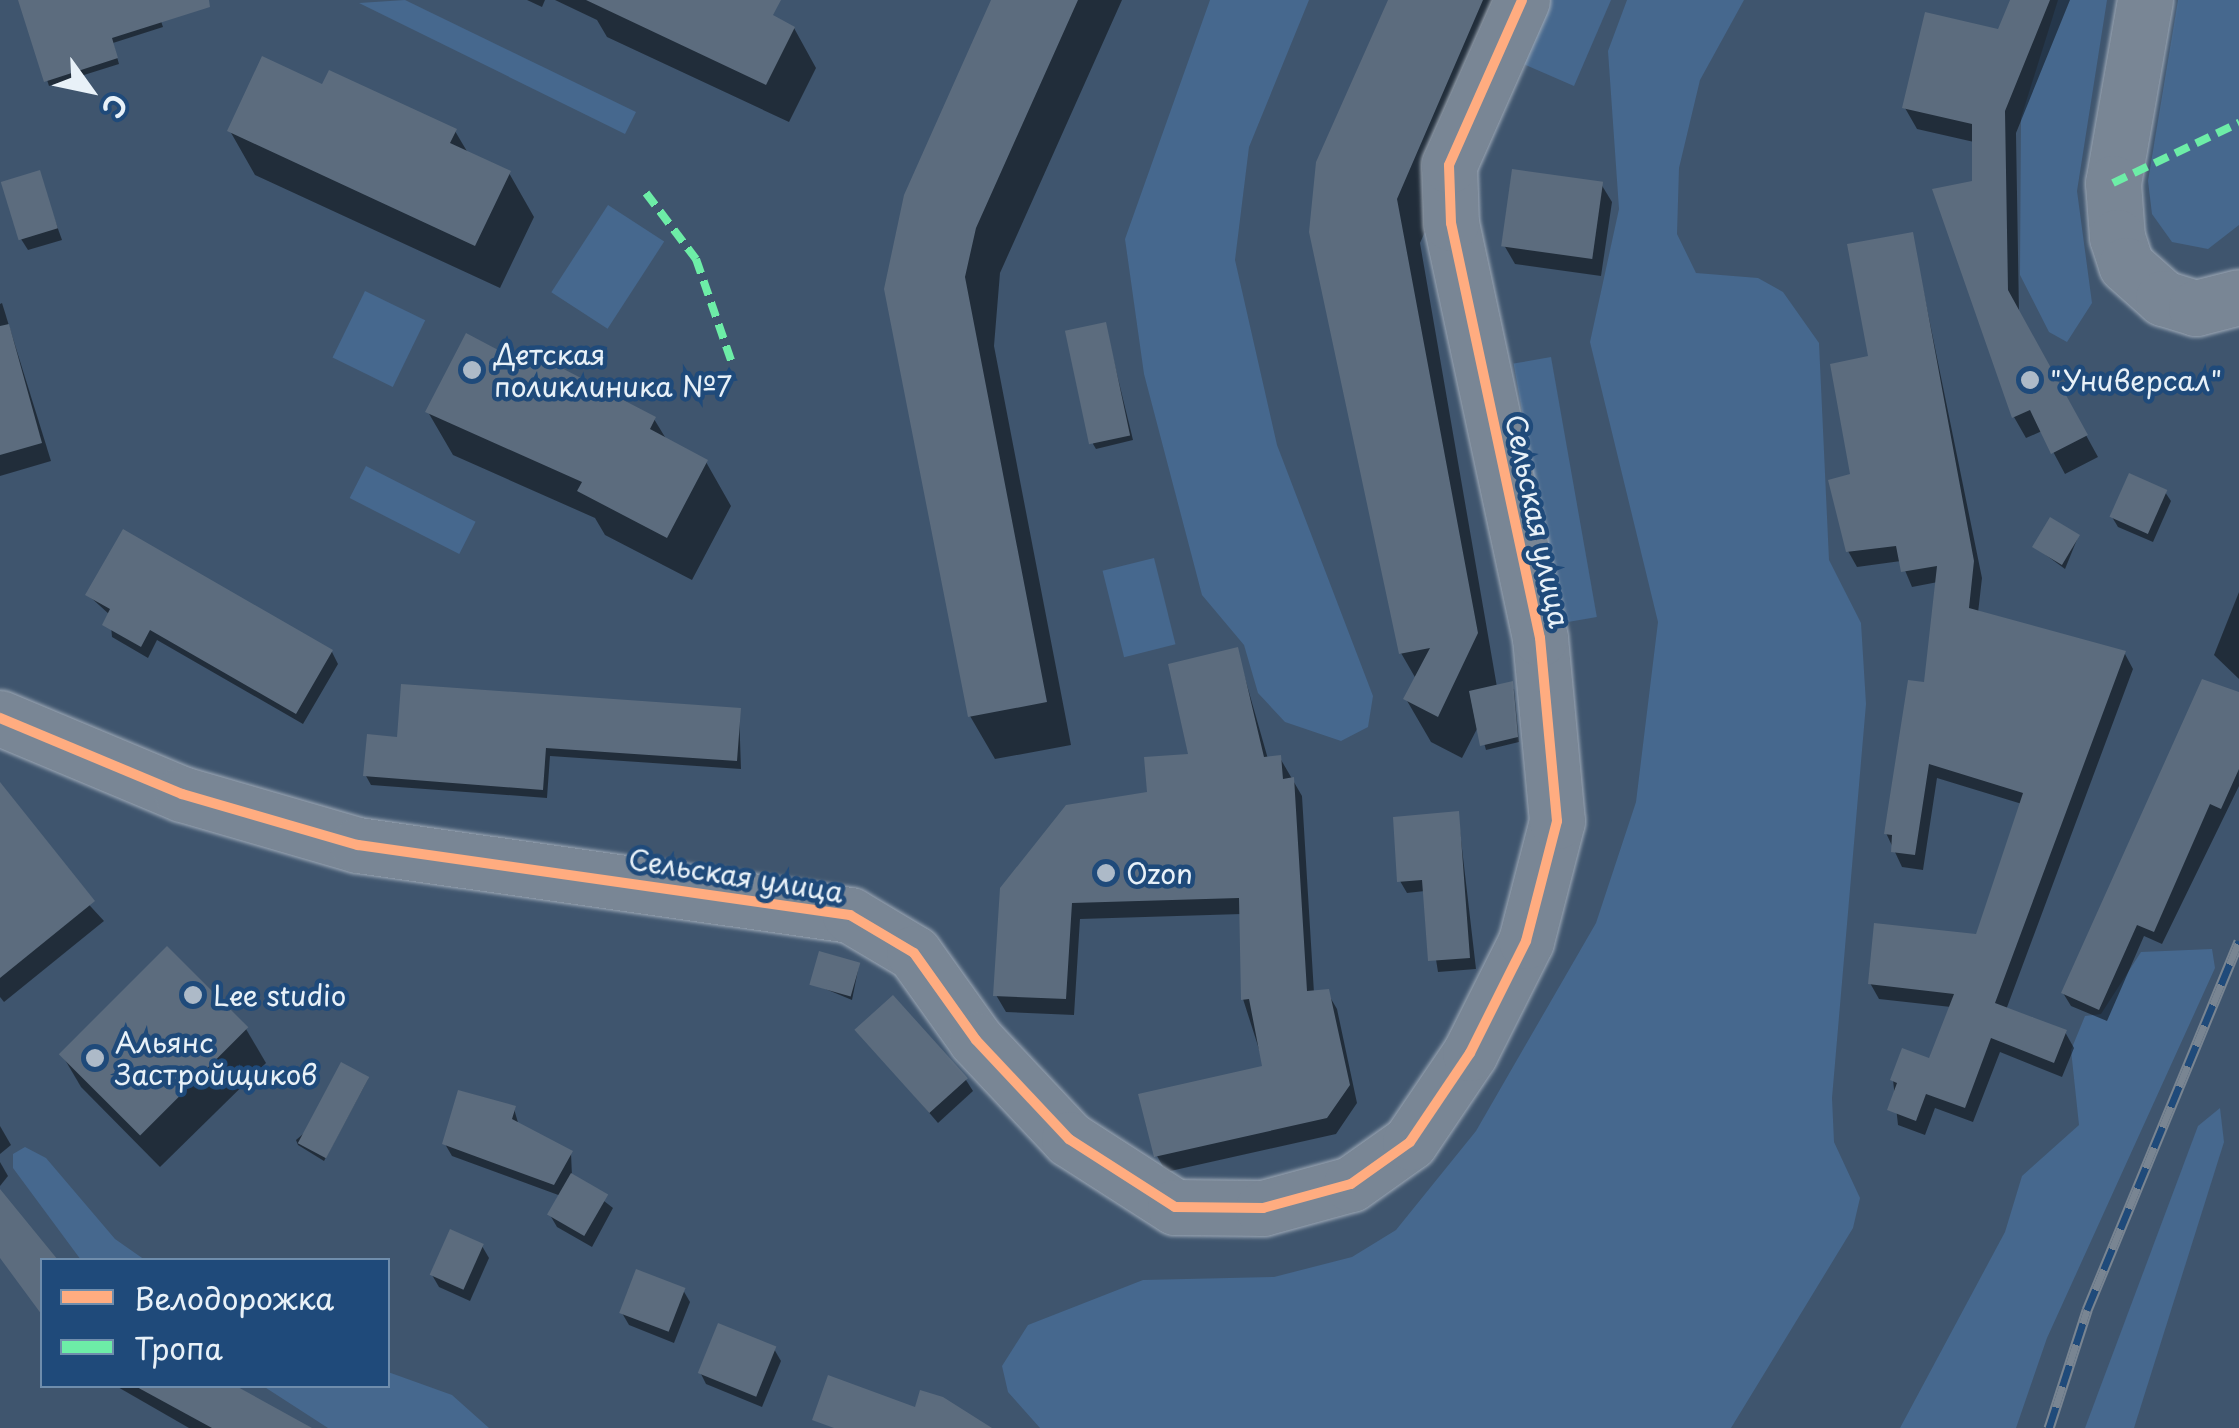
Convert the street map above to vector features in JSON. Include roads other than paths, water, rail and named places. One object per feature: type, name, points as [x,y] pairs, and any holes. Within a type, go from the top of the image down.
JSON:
[{"type":"street","name":"Сельская улица","points":[[0,718],[182,794],[358,845],[850,914],[914,953],[976,1040],[1069,1140],[1175,1207],[1263,1208],[1350,1184],[1410,1142],[1470,1053],[1526,941],[1557,822],[1540,638],[1451,223],[1448,165],[1522,0]]},
{"type":"street","points":[[2144,0],[2112,183],[2121,251],[2163,298],[2196,308],[2239,297]]},
{"type":"railway","points":[[2049,1428],[2087,1310],[2239,941]]},
{"type":"place","name":"Детская поликлиника №7","points":[[472,370]]},
{"type":"place","name":"\"Универсал\"","points":[[2030,380]]},
{"type":"place","name":"Ozon","points":[[1106,873]]},
{"type":"place","name":"Lee studio","points":[[193,995]]},
{"type":"place","name":"Альянс Застройщиков","points":[[95,1058]]}]
